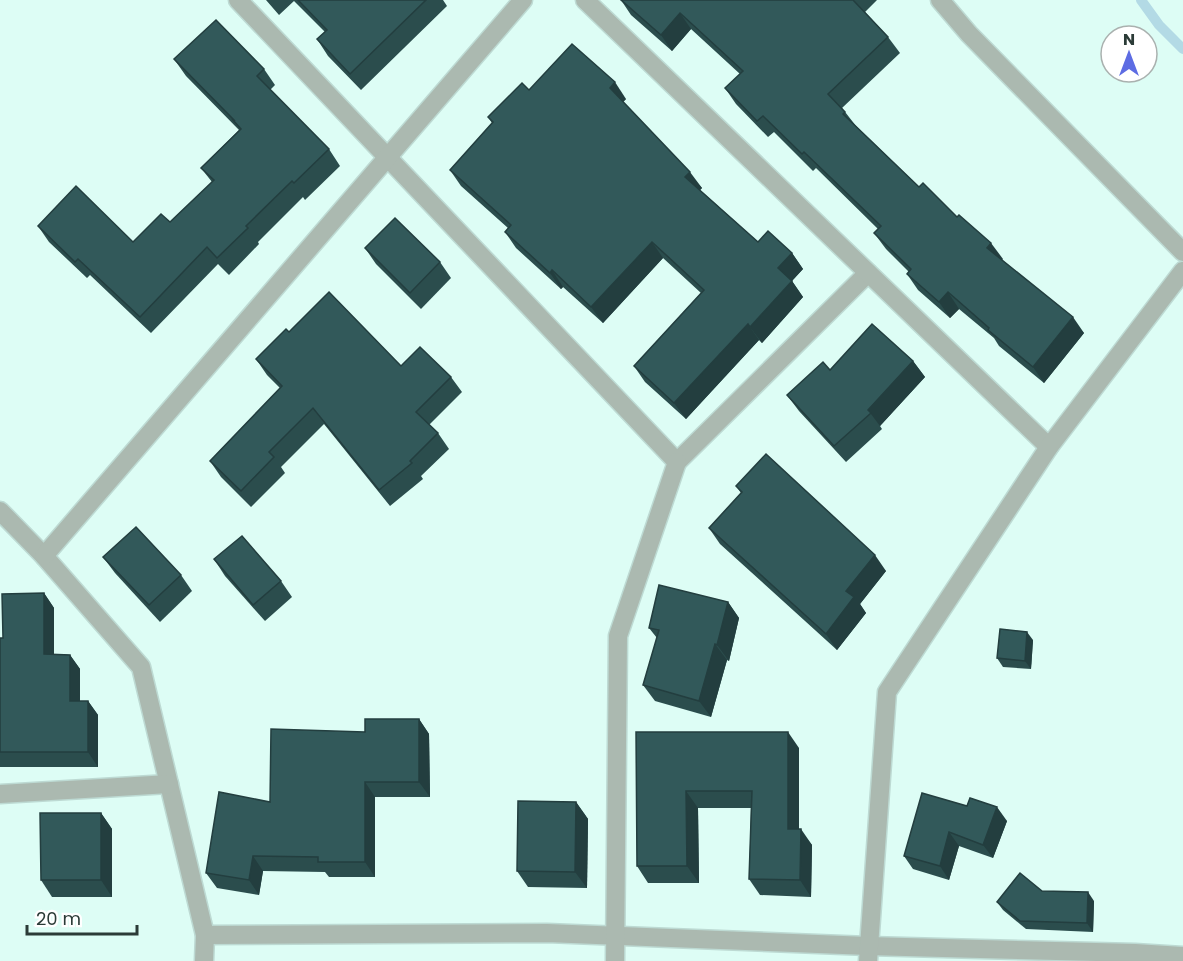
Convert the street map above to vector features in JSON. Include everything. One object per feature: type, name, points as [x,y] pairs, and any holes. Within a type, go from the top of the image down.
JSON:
[{"type":"street","points":[[238,0],[677,462]]},
{"type":"street","points":[[44,556],[523,0]]},
{"type":"street","points":[[585,0],[1049,447]]},
{"type":"street","points":[[940,0],[969,34],[1183,252]]},
{"type":"street","points":[[868,954],[887,692],[1049,447],[1183,271]]},
{"type":"street","points":[[615,961],[618,636],[677,462],[868,273]]},
{"type":"street","points":[[0,511],[44,556],[141,668],[205,935],[204,961]]},
{"type":"street","points":[[0,794],[168,783]]},
{"type":"street","points":[[205,935],[547,933],[868,954],[1135,953],[1183,956]]},
{"type":"building","points":[[298,0],[426,0],[350,74],[317,39],[327,30]]},
{"type":"building","points":[[621,0],[853,0],[888,37],[828,94],[845,112],[843,114],[919,187],[923,183],[957,217],[959,215],[991,243],[987,248],[1073,317],[1033,367],[988,330],[989,328],[948,292],[939,302],[907,274],[911,269],[874,233],[881,226],[804,152],[802,154],[763,116],[757,121],[725,88],[743,71],[680,13],[661,35]]},
{"type":"building","points":[[216,20],[264,69],[257,76],[329,149],[294,183],[292,181],[217,258],[207,247],[140,317],[78,259],[75,262],[38,226],[76,186],[133,242],[161,214],[170,222],[214,180],[201,168],[241,129],[174,59]]},
{"type":"building","points":[[572,44],[615,82],[610,88],[690,172],[685,177],[758,242],[768,231],[792,253],[778,268],[792,281],[674,403],[634,366],[704,290],[652,242],[591,307],[552,270],[550,273],[505,232],[511,225],[450,170],[493,122],[488,117],[522,83],[529,90]]},
{"type":"building","points":[[395,218],[440,262],[410,293],[365,248]]},
{"type":"building","points":[[329,292],[401,366],[420,347],[451,377],[416,412],[438,433],[410,461],[412,463],[379,490],[313,408],[269,452],[274,457],[241,491],[210,461],[282,386],[256,359],[286,329],[289,332]]},
{"type":"building","points":[[872,324],[913,361],[868,410],[871,413],[834,446],[787,395],[823,362],[830,370]]},
{"type":"building","points":[[766,454],[875,555],[846,591],[854,597],[826,634],[709,528],[742,492],[736,486]]},
{"type":"building","points":[[136,527],[181,575],[149,605],[103,557]]},
{"type":"building","points":[[242,536],[281,581],[253,605],[214,559]]},
{"type":"building","points":[[659,585],[728,602],[699,701],[643,685],[659,630],[649,628]]},
{"type":"building","points":[[44,593],[44,654],[70,655],[70,701],[88,701],[88,752],[0,752],[2,594]]},
{"type":"building","points":[[1000,629],[1027,632],[1025,661],[997,658]]},
{"type":"building","points":[[365,719],[419,719],[419,782],[365,782],[365,862],[318,862],[318,857],[253,856],[249,880],[206,873],[219,792],[270,802],[271,729],[365,732]]},
{"type":"building","points":[[636,732],[788,732],[788,829],[801,829],[800,880],[749,879],[752,791],[686,791],[687,866],[637,866]]},
{"type":"building","points":[[922,793],[967,806],[970,798],[997,807],[983,845],[949,832],[940,866],[904,856]]},
{"type":"building","points":[[518,801],[576,802],[575,872],[517,871]]},
{"type":"building","points":[[40,813],[101,813],[101,880],[41,880]]},
{"type":"building","points":[[1020,873],[1042,891],[1088,892],[1087,923],[1020,921],[997,902]]},
{"type":"waterway","points":[[1141,0],[1159,25],[1183,49]]}]
